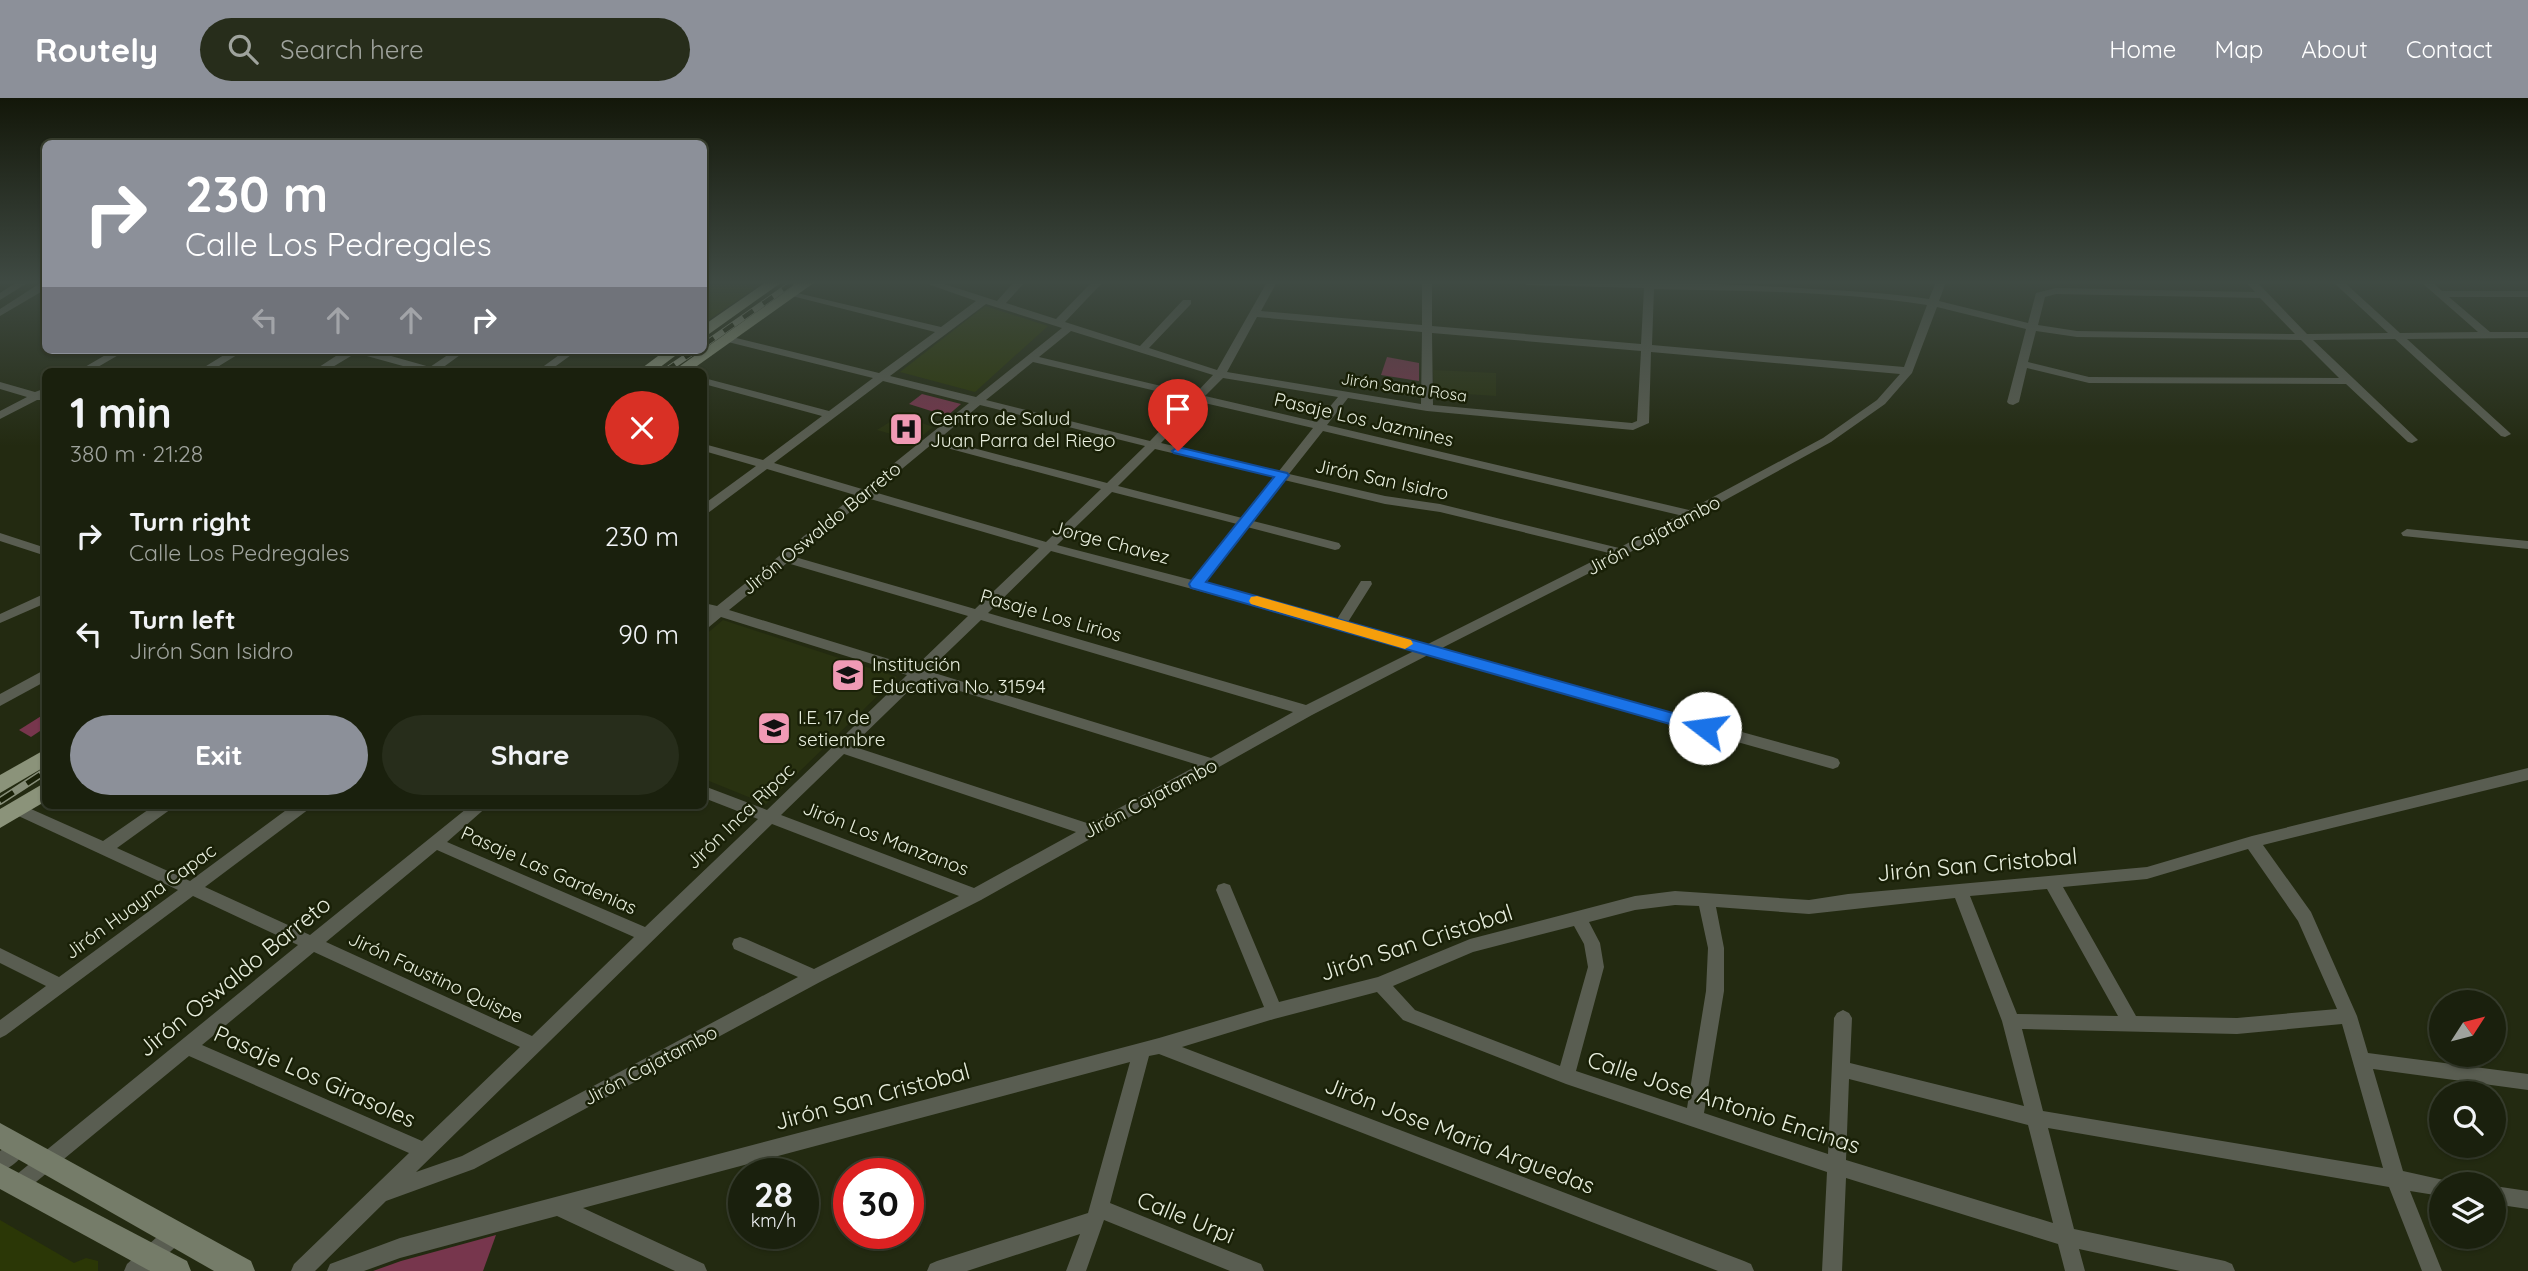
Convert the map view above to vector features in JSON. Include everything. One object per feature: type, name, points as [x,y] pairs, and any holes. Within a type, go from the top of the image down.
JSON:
[{"type":"main road","points":[[707,353],[731,337]]},
{"type":"main road","points":[[649,368],[670,354]]},
{"type":"main road","points":[[684,368],[706,354]]},
{"type":"main road","points":[[0,785],[42,759]]},
{"type":"main road","points":[[8,815],[42,793]]},
{"type":"main road","points":[[6,1148],[46,1162],[241,1271]]},
{"type":"main road","points":[[9,1180],[143,1264],[177,1271]]},
{"type":"street","points":[[707,508],[937,337]]},
{"type":"street","name":"Jirón Oswaldo Barreto","points":[[711,610],[784,558],[1029,358],[1051,337]]},
{"type":"street","name":"Jirón Santa Rosa","points":[[1100,337],[1220,374],[1345,395],[1427,408],[1639,426],[1643,423],[1645,349]]},
{"type":"street","points":[[1142,350],[1154,337]]},
{"type":"street","name":"Jirón Inca Ripac","points":[[301,1271],[768,815],[1050,547],[1220,374],[1242,337]]},
{"type":"street","points":[[1427,337],[1427,408]]},
{"type":"street","points":[[1497,337],[1908,371],[1921,337]]},
{"type":"street","points":[[1645,349],[1646,337]]},
{"type":"street","points":[[2012,402],[2029,337]]},
{"type":"street","points":[[2256,337],[2331,337]]},
{"type":"street","points":[[2307,337],[2346,381],[2412,440]]},
{"type":"street","points":[[2401,337],[2505,434]]},
{"type":"street","name":"Jirón San Isidro","points":[[728,339],[1385,500],[1440,508],[1621,552]]},
{"type":"street","points":[[89,368],[115,354]]},
{"type":"street","points":[[209,368],[233,354]]},
{"type":"street","points":[[323,368],[346,354]]},
{"type":"street","points":[[372,354],[421,368]]},
{"type":"street","points":[[436,368],[457,354]]},
{"type":"street","points":[[546,368],[567,354]]},
{"type":"street","name":"Pasaje Los Jazmines","points":[[1029,358],[1691,514]]},
{"type":"street","points":[[2022,364],[2089,380],[2346,381]]},
{"type":"street","name":"Jirón Cajatambo","points":[[376,1196],[467,1163],[814,977],[975,895],[1307,711],[1429,652],[1621,552],[1827,440],[1881,402],[1908,371]]},
{"type":"street","points":[[707,382],[833,415]]},
{"type":"street","points":[[0,385],[42,395]]},
{"type":"street","points":[[0,416],[42,395]]},
{"type":"street","points":[[1196,584],[1345,395]]},
{"type":"street","points":[[929,440],[1335,546]]},
{"type":"street","name":"Jorge Chavez","points":[[707,448],[1050,547],[1196,584],[1429,652],[1833,763]]},
{"type":"street","points":[[2407,533],[2528,545]]},
{"type":"street","points":[[0,537],[42,551]]},
{"type":"street","points":[[30,547],[42,540]]},
{"type":"street","name":"Pasaje Los Lirios","points":[[784,558],[1307,711]]},
{"type":"street","points":[[1340,624],[1366,584]]},
{"type":"street","points":[[0,619],[42,599]]},
{"type":"street","points":[[711,610],[1214,764]]},
{"type":"street","points":[[0,701],[42,676]]},
{"type":"street","points":[[840,747],[1089,830]]},
{"type":"street","name":"Jirón San Cristobal","points":[[337,1271],[400,1248],[555,1205],[1150,1048],[1274,1011],[1380,984],[1470,946],[1635,903],[1675,898],[1809,907],[2147,873],[2252,842],[2528,774]]},
{"type":"street","name":"Jirón Los Manzanos","points":[[707,793],[975,895]]},
{"type":"street","points":[[104,849],[160,809]]},
{"type":"street","name":"Jirón Huayna Capac","points":[[0,1030],[299,809]]},
{"type":"street","name":"Jirón Oswaldo Barreto","points":[[9,1180],[46,1162],[476,809]]},
{"type":"street","name":"Jirón Faustino Quispe","points":[[8,815],[104,849],[533,1044]]},
{"type":"street","points":[[2252,842],[2305,916],[2348,1016],[2396,1180],[2432,1271]]},
{"type":"street","name":"Pasaje Las Gardenias","points":[[435,843],[646,935]]},
{"type":"street","points":[[2052,883],[2131,1023]]},
{"type":"street","points":[[1224,890],[1274,1011]]},
{"type":"street","points":[[1960,890],[2011,1021],[2075,1271]]},
{"type":"street","points":[[1694,1118],[1714,991],[1716,948],[1706,900]]},
{"type":"street","points":[[1566,1076],[1596,967],[1592,943],[1578,918]]},
{"type":"street","points":[[740,944],[814,977]]},
{"type":"street","points":[[0,954],[60,985]]},
{"type":"street","name":"Calle Jose Antonio Encinas","points":[[1380,984],[1409,1015],[1566,1076],[1837,1166],[2068,1237],[2225,1271]]},
{"type":"street","points":[[2011,1021],[2237,1026],[2348,1016]]},
{"type":"street","points":[[1832,1271],[1843,1018]]},
{"type":"street","name":"Pasaje Los Girasoles","points":[[186,1046],[423,1150]]},
{"type":"street","points":[[1076,1271],[1150,1048]]},
{"type":"street","name":"Jirón Jose Maria Arguedas","points":[[1150,1048],[1744,1271]]},
{"type":"street","points":[[2361,1060],[2528,1082]]},
{"type":"street","points":[[1841,1069],[2036,1118],[2429,1185]]},
{"type":"street","points":[[2506,1197],[2528,1200]]},
{"type":"street","points":[[555,1205],[697,1271]]},
{"type":"street","points":[[937,1271],[1097,1214]]},
{"type":"street","name":"Calle Urpi","points":[[1097,1214],[1254,1271]]},
{"type":"street","points":[[143,1264],[176,1234]]},
{"type":"shaded area","points":[[945,337],[1036,337],[975,392],[900,372]]},
{"type":"shaded area","points":[[1433,370],[1496,373],[1496,396],[1434,392]]},
{"type":"shaded area","name":"Centro de Salud Juan Parra del Riego","points":[[901,415],[933,427],[916,441],[877,430]]},
{"type":"shaded area","name":"I.E. 17 de setiembre","points":[[723,620],[897,677],[766,804],[707,780],[707,633]]},
{"type":"shaded area","points":[[0,1220],[74,1263],[86,1258],[98,1261],[98,1271],[0,1271]]},
{"type":"building","points":[[1387,357],[1419,363],[1419,381],[1381,375]]},
{"type":"building","points":[[922,394],[961,404],[947,416],[909,404]]},
{"type":"building","points":[[42,716],[42,730],[31,737],[19,730]]},
{"type":"building","points":[[496,1235],[483,1271],[373,1271],[401,1261]]},
{"type":"railway","points":[[707,343],[716,337]]},
{"type":"railway","points":[[669,368],[690,354]]},
{"type":"railway","points":[[0,801],[42,774]]},
{"type":"slow traffic","points":[[1257,601],[1405,644]]},
{"type":"place","name":"Centro de Salud Juan Parra del Riego","points":[[906,429]]},
{"type":"place","name":"Institución Educativa No. 31594","points":[[848,675]]},
{"type":"place","name":"I.E. 17 de setiembre","points":[[774,728]]},
{"type":"route","points":[[1178,451],[1283,475],[1196,584],[1705,728]]}]
